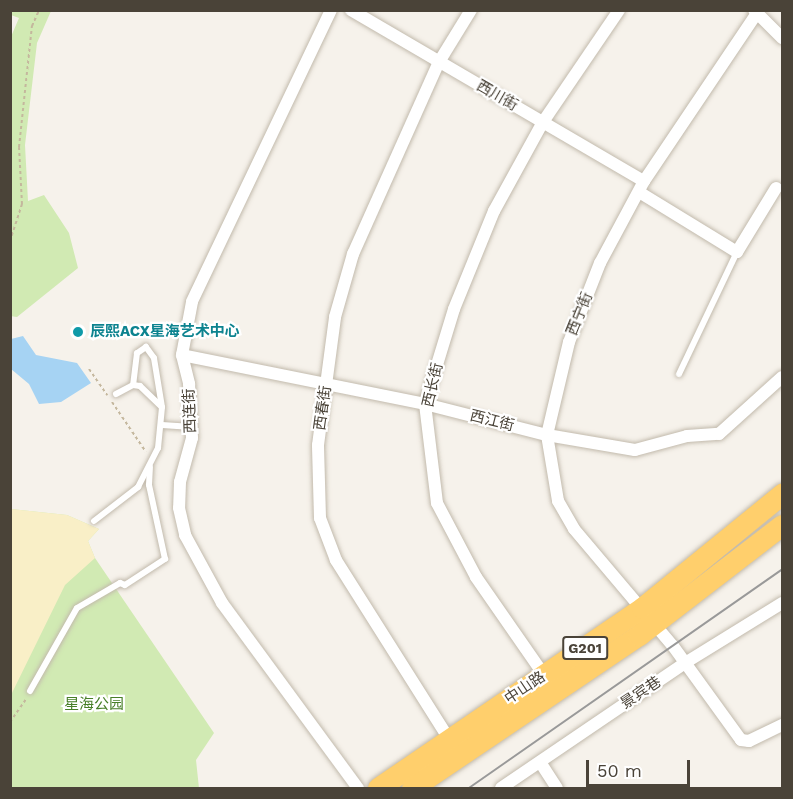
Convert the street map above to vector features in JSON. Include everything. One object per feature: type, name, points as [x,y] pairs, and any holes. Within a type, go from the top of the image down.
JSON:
[{"type":"highway","name":"中山路","points":[[378,789],[544,675],[648,616],[783,494]]},
{"type":"highway","name":"中山路","points":[[412,789],[648,616],[783,525]]},
{"type":"street","name":"西连街","points":[[331,10],[192,302],[182,355],[189,384],[192,427],[180,482],[179,508],[185,535],[222,603],[358,789]]},
{"type":"street","name":"西川街","points":[[351,10],[543,122],[737,252]]},
{"type":"street","name":"西春街","points":[[449,739],[336,560],[320,518],[318,445],[335,317],[353,254],[439,62],[471,10]]},
{"type":"street","name":"西长街","points":[[544,675],[476,577],[437,503],[425,404],[454,309],[494,211],[543,122],[619,10]]},
{"type":"street","points":[[756,12],[783,38]]},
{"type":"street","name":"西宁街","points":[[756,12],[641,186],[600,263],[569,342],[547,435],[558,501],[574,529],[648,616],[741,740],[749,741],[783,725]]},
{"type":"street","points":[[737,252],[776,188]]},
{"type":"street","name":"西江街","points":[[182,355],[425,404],[547,435],[635,450],[687,436],[720,434],[783,377]]},
{"type":"street","name":"景宾巷","points":[[501,789],[685,663],[783,603]]},
{"type":"street","points":[[540,762],[558,789]]},
{"type":"lane","points":[[679,374],[737,252]]},
{"type":"lane","points":[[94,521],[138,487],[151,465],[162,425],[162,407],[154,358],[146,347],[137,353],[133,385]]},
{"type":"lane","points":[[116,394],[133,385],[149,391],[162,407]]},
{"type":"lane","points":[[162,425],[192,427]]},
{"type":"lane","points":[[30,691],[77,608],[120,582],[125,585],[165,559],[151,494],[151,465]]},
{"type":"path","points":[[10,241],[22,204],[19,147],[32,26],[39,10]]},
{"type":"path","points":[[89,369],[151,465]]},
{"type":"path","points":[[111,412],[116,409]]},
{"type":"path","points":[[10,722],[30,691]]},
{"type":"green space","points":[[12,11],[51,11],[37,43],[25,145],[28,201],[44,195],[69,233],[78,268],[17,317],[10,316],[10,39],[19,18],[11,15]]},
{"type":"green space","name":"星海公园","points":[[11,509],[67,515],[99,529],[88,541],[95,558],[214,733],[196,760],[199,788],[11,788]]},
{"type":"sand","points":[[11,509],[67,515],[99,529],[88,541],[95,558],[65,585],[11,695]]},
{"type":"water","points":[[23,336],[36,355],[77,363],[91,383],[61,402],[39,404],[29,384],[11,369],[11,339]]},
{"type":"tram line","points":[[469,788],[782,570]]},
{"type":"place","name":"辰熙ACX星海艺术中心","points":[[78,332]]}]
